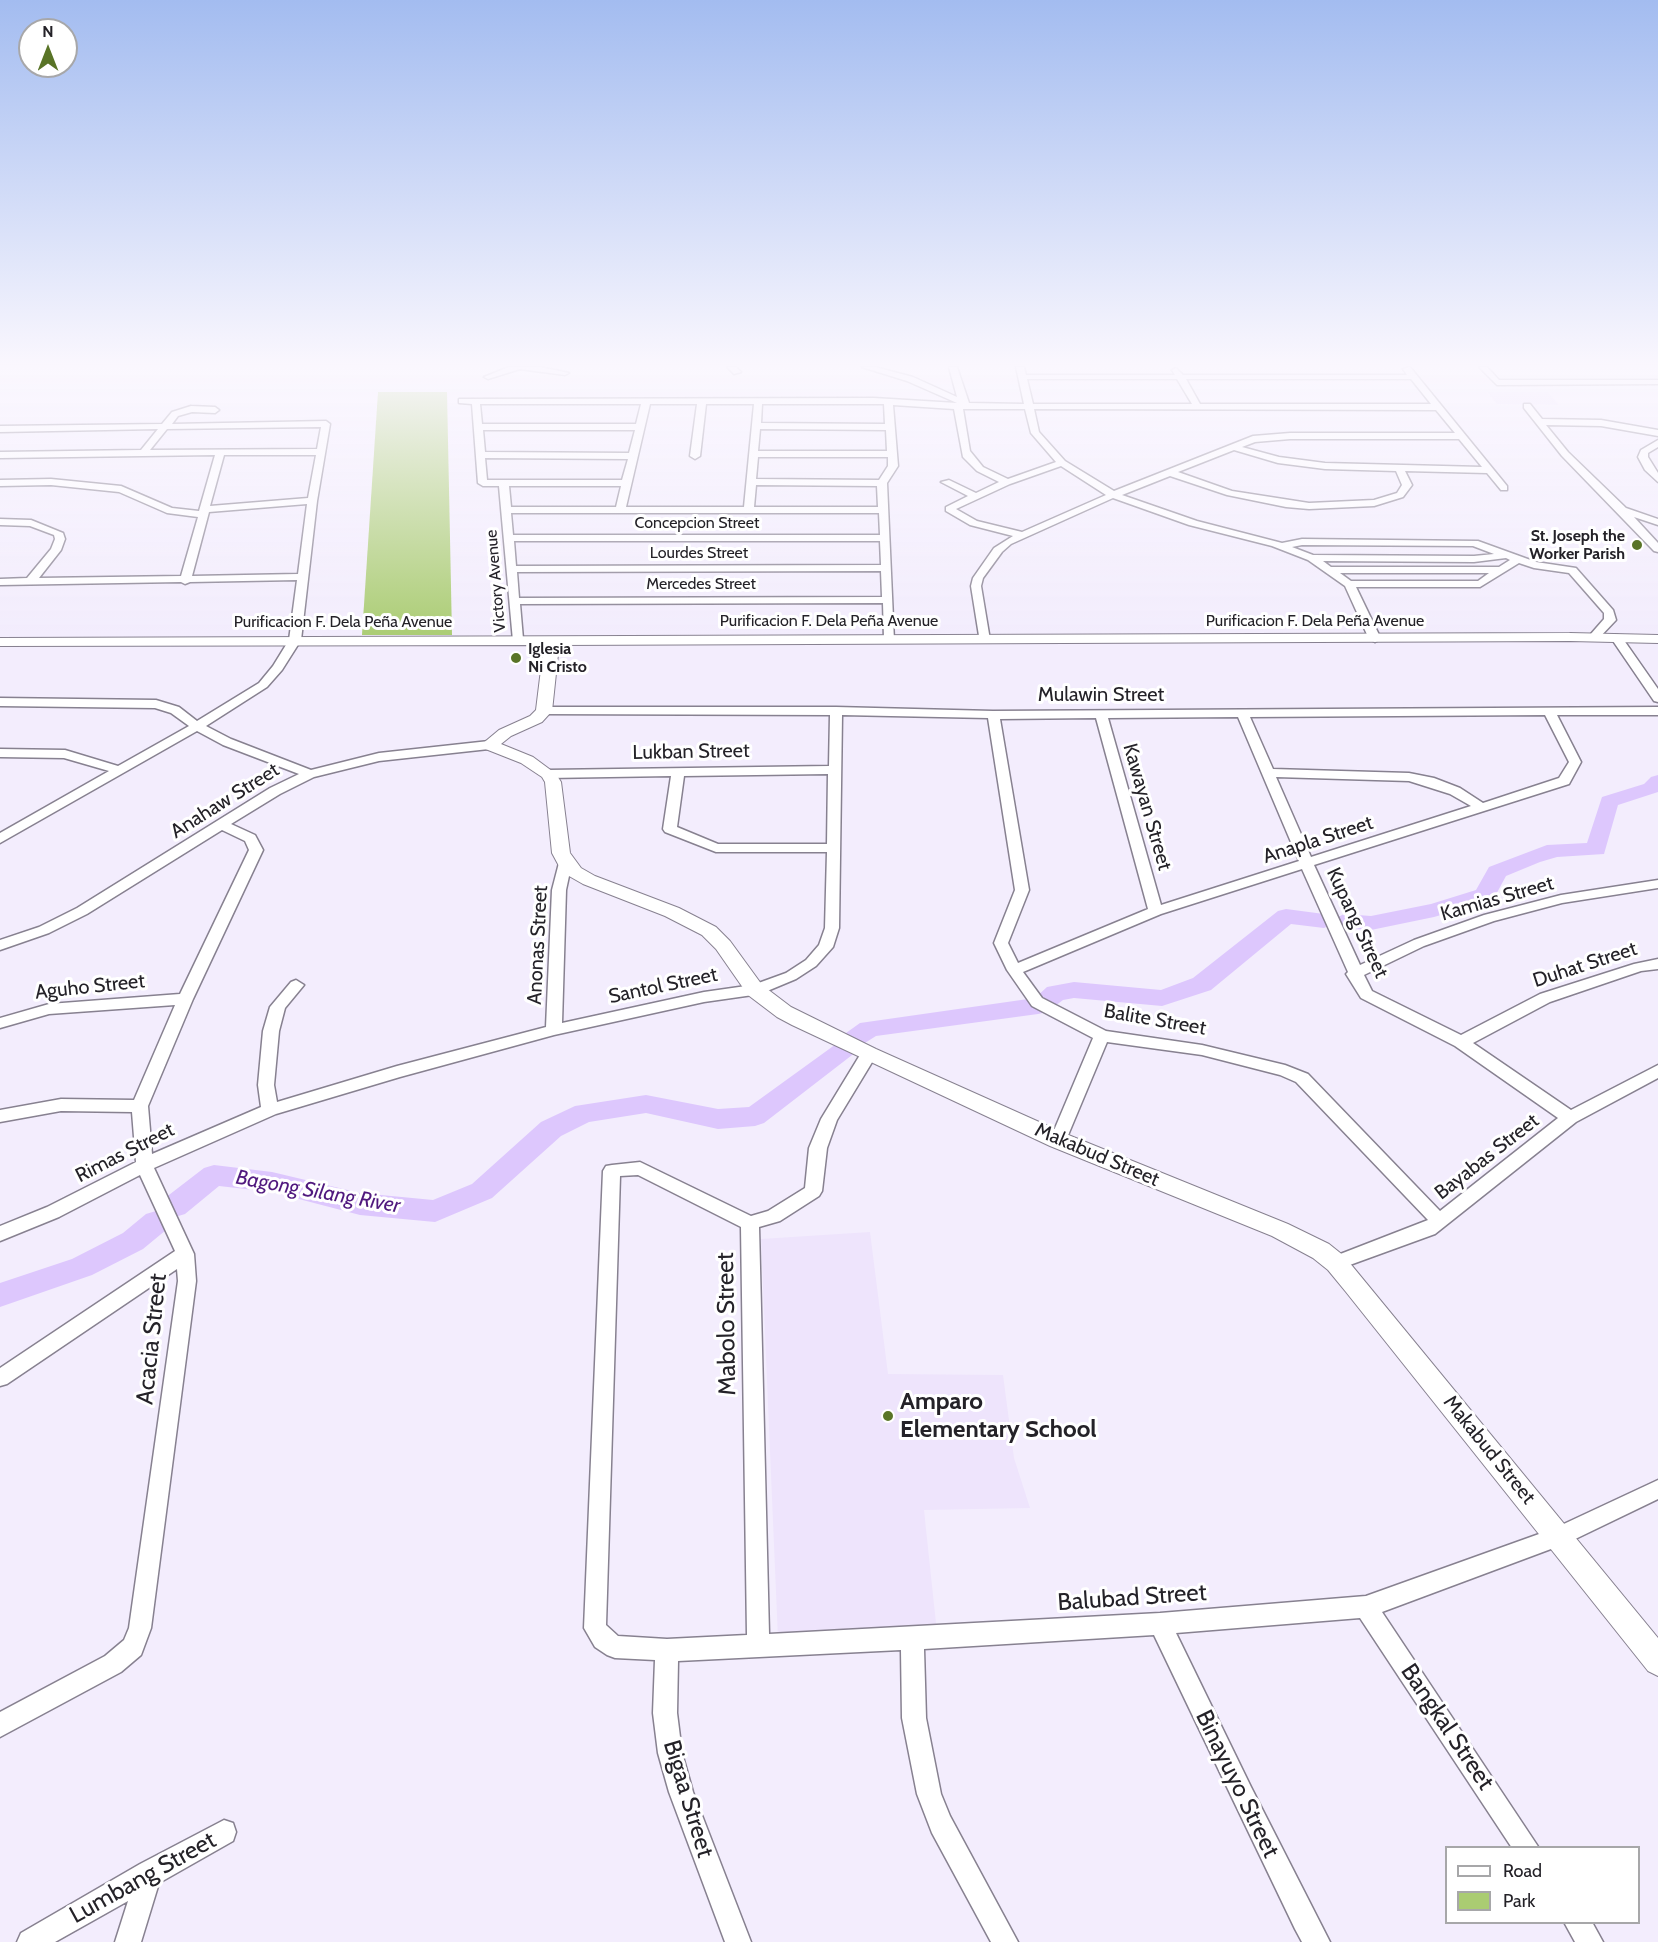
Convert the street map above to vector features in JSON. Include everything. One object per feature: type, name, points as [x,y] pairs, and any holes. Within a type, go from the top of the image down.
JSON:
[{"type":"street","points":[[185,581],[219,458]]},
{"type":"street","points":[[0,839],[198,726],[263,685],[278,668],[295,640],[319,458]]},
{"type":"street","points":[[480,458],[483,483],[627,483]]},
{"type":"street","points":[[620,510],[633,458]]},
{"type":"street","points":[[749,510],[753,458]]},
{"type":"street","points":[[890,639],[882,483],[893,469],[892,458]]},
{"type":"street","points":[[969,458],[980,470],[1007,482]]},
{"type":"street","points":[[1057,458],[1113,495],[1192,523],[1282,546],[1312,558],[1349,584],[1375,639]]},
{"type":"street","points":[[984,639],[978,607],[978,578],[998,550],[1007,542],[1205,458]]},
{"type":"street","points":[[1270,458],[1325,466],[1489,470]]},
{"type":"street","points":[[1479,458],[1504,488]]},
{"type":"street","points":[[1569,458],[1658,549]]},
{"type":"street","points":[[1643,458],[1648,468],[1658,479]]},
{"type":"street","points":[[1023,535],[974,523],[949,509],[1007,482],[1062,463]]},
{"type":"street","points":[[1168,472],[1230,493],[1309,506],[1374,503],[1400,495],[1407,485],[1400,469]]},
{"type":"street","points":[[0,483],[42,482],[121,489],[170,511],[203,512],[312,501]]},
{"type":"street","points":[[751,482],[882,483]]},
{"type":"street","points":[[946,482],[977,497]]},
{"type":"street","name":"Victory Avenue","points":[[504,483],[517,639]]},
{"type":"street","points":[[506,510],[884,510]]},
{"type":"street","points":[[1622,510],[1658,522]]},
{"type":"street","points":[[0,522],[30,523],[58,533],[60,539],[56,550],[30,582]]},
{"type":"street","name":"Concepcion Street","points":[[509,538],[885,538]]},
{"type":"street","points":[[1282,546],[1302,542],[1474,543],[1534,566],[1572,570],[1609,612],[1610,620],[1594,637]]},
{"type":"street","points":[[1312,558],[1474,559],[1504,555]]},
{"type":"street","points":[[1349,584],[1480,584],[1516,560]]},
{"type":"street","name":"Lourdes Street","points":[[512,569],[887,568]]},
{"type":"street","points":[[1330,570],[1499,570]]},
{"type":"street","points":[[0,582],[303,578]]},
{"type":"street","name":"Mercedes Street","points":[[514,601],[888,600]]},
{"type":"street","name":"Purificacion F. Dela Peña Avenue","points":[[0,642],[1594,637],[1658,639]]},
{"type":"street","points":[[1617,638],[1658,698]]},
{"type":"street","points":[[489,746],[505,733],[536,719],[544,711],[552,639]]},
{"type":"street","points":[[0,702],[156,704],[175,710],[227,742],[310,774]]},
{"type":"street","name":"Mulawin Street","points":[[544,711],[836,711],[993,715],[1658,711]]},
{"type":"street","name":"Santol Street","points":[[270,1110],[397,1072],[554,1030],[704,997],[755,990],[791,976],[812,963],[826,947],[832,928],[836,711]]},
{"type":"street","name":"Anapla Street","points":[[1014,970],[1156,911],[1564,781],[1575,762],[1560,729],[1549,712]]},
{"type":"street","name":"Kawayan Street","points":[[1101,714],[1156,911]]},
{"type":"street","name":"Kupang Street","points":[[1243,714],[1354,974],[1366,994],[1461,1042],[1570,1118]]},
{"type":"street","name":"Balite Street","points":[[993,715],[1022,890],[1001,943],[1014,970],[1037,1002],[1102,1036],[1202,1050],[1285,1071],[1302,1078],[1439,1221]]},
{"type":"street","points":[[489,746],[527,760],[548,774],[554,791],[558,842],[566,862]]},
{"type":"street","name":"Anahaw Street","points":[[0,945],[45,930],[82,911],[275,791],[310,774],[379,757],[489,746]]},
{"type":"street","points":[[0,753],[65,754],[118,770]]},
{"type":"street","name":"Lukban Street","points":[[548,774],[834,770]]},
{"type":"street","points":[[678,772],[670,829],[716,848],[834,848]]},
{"type":"street","points":[[1267,773],[1409,777],[1429,781],[1455,791],[1482,808]]},
{"type":"street","name":"Acacia Street","points":[[0,1725],[113,1664],[133,1647],[140,1628],[187,1281],[184,1254],[145,1167],[140,1106],[185,999],[256,850],[250,838],[222,825]]},
{"type":"street","name":"Makabud Street","points":[[566,862],[589,880],[672,912],[710,931],[723,945],[755,990],[784,1012],[869,1054],[1058,1140],[1300,1238],[1336,1263],[1560,1536],[1658,1660]]},
{"type":"street","name":"Anonas Street","points":[[554,1030],[559,890],[566,862]]},
{"type":"street","name":"Kamias Street","points":[[1354,974],[1419,943],[1489,918],[1561,899],[1658,884]]},
{"type":"street","name":"Duhat Street","points":[[1461,1042],[1545,998],[1639,967],[1658,964]]},
{"type":"street","points":[[270,1110],[266,1085],[271,1031],[278,1007],[296,985]]},
{"type":"street","name":"Aguho Street","points":[[0,1023],[49,1009],[185,999]]},
{"type":"street","points":[[1058,1140],[1102,1036]]},
{"type":"street","points":[[750,1222],[774,1216],[813,1191],[818,1148],[829,1119],[869,1054]]},
{"type":"street","name":"Bayabas Street","points":[[1336,1263],[1429,1229],[1570,1118],[1658,1071]]},
{"type":"street","points":[[0,1116],[61,1105],[140,1106]]},
{"type":"street","name":"Rimas Street","points":[[0,1234],[53,1212],[145,1167],[175,1149],[270,1110]]},
{"type":"street","name":"Balubad Street","points":[[750,1222],[639,1168],[612,1171],[595,1628],[603,1639],[615,1647],[667,1650],[912,1639],[1160,1624],[1366,1607],[1560,1536],[1658,1489]]},
{"type":"street","name":"Mabolo Street","points":[[750,1222],[758,1646]]},
{"type":"street","points":[[0,1378],[184,1254]]},
{"type":"street","name":"Bangkal Street","points":[[1366,1607],[1526,1846]]},
{"type":"street","name":"Binayuyo Street","points":[[1160,1624],[1299,1910],[1317,1942]]},
{"type":"street","points":[[912,1639],[914,1718],[929,1794],[941,1824],[1005,1942]]},
{"type":"street","name":"Bigaa Street","points":[[667,1650],[665,1713],[670,1753],[684,1802],[738,1942]]},
{"type":"street","name":"Lumbang Street","points":[[30,1942],[148,1873],[224,1832]]},
{"type":"street","points":[[128,1942],[148,1873]]},
{"type":"street","points":[[1578,1924],[1590,1942]]},
{"type":"shaded area","name":"Amparo Elementary School","points":[[870,1232],[888,1374],[1003,1375],[1014,1458],[1030,1508],[924,1510],[937,1633],[778,1639],[761,1239]]},
{"type":"green space","points":[[374,458],[448,458],[452,635],[362,635]]},
{"type":"waterway","name":"Bagong Silang River","points":[[1344,921],[1371,923],[1434,910],[1485,895],[1497,872],[1532,857],[1555,850],[1596,849],[1609,801],[1651,788],[1658,781]]},
{"type":"waterway","name":"Bagong Silang River","points":[[1045,1002],[1056,993],[1074,990],[1162,998],[1202,984],[1286,916],[1324,921]]},
{"type":"waterway","name":"Bagong Silang River","points":[[855,1039],[869,1029],[1038,1006]]},
{"type":"waterway","name":"Bagong Silang River","points":[[175,1206],[214,1175],[272,1182],[360,1204],[435,1211],[482,1191],[551,1129],[584,1113],[646,1104],[718,1119],[755,1116],[847,1046]]},
{"type":"waterway","name":"Bagong Silang River","points":[[0,1295],[82,1267],[133,1241],[156,1222]]},
{"type":"place","name":"St. Joseph the Worker Parish","points":[[1637,545]]},
{"type":"place","name":"Iglesia Ni Cristo","points":[[516,658]]},
{"type":"place","name":"Amparo Elementary School","points":[[888,1416]]}]
